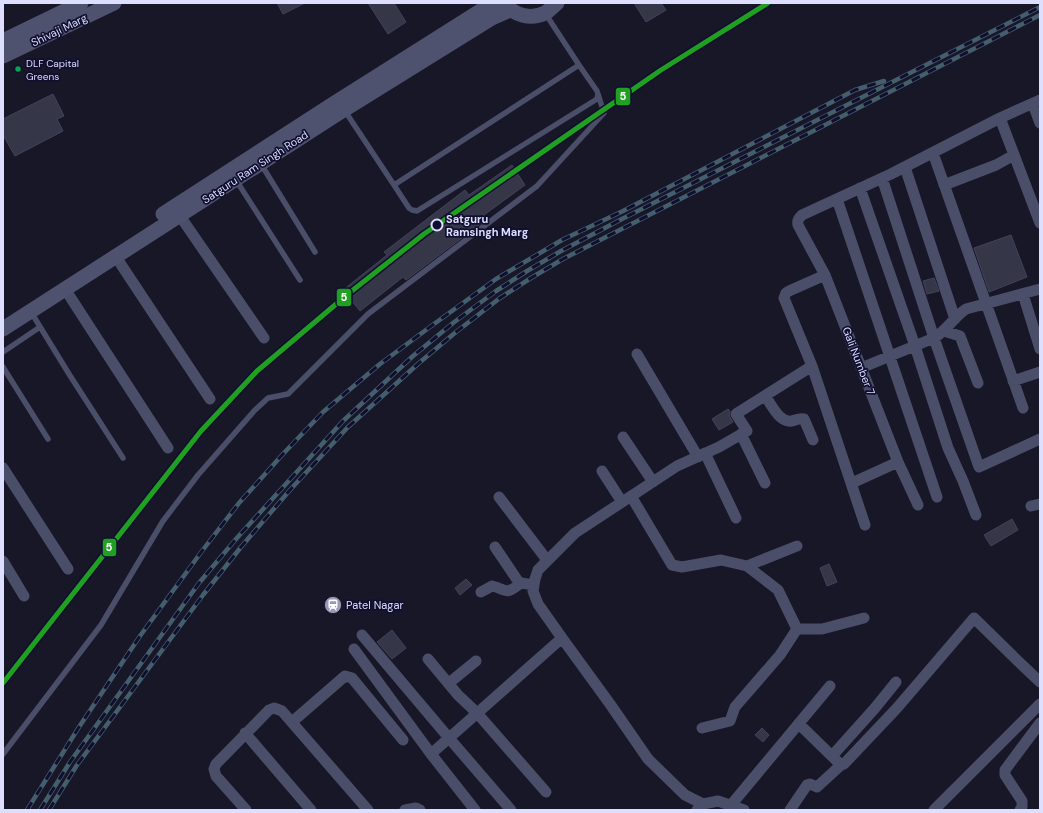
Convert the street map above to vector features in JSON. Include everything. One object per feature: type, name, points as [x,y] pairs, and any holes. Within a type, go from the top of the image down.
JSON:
[{"type":"street","name":"Shivaji Marg","points":[[3,41],[80,3]]},
{"type":"street","name":"Shivaji Marg","points":[[3,56],[114,3]]},
{"type":"street","name":"Satguru Ram Singh Road","points":[[3,318],[491,3]]},
{"type":"street","points":[[507,7],[522,16],[534,17],[545,13],[557,3]]},
{"type":"street","name":"Satguru Ram Singh Road","points":[[3,329],[507,7]]},
{"type":"street","points":[[937,497],[837,199],[905,167],[1000,118],[1036,102],[1040,123]]},
{"type":"street","points":[[1000,118],[1038,212],[1040,223]]},
{"type":"street","points":[[933,153],[1023,408]]},
{"type":"street","points":[[944,185],[996,165],[1014,155]]},
{"type":"street","points":[[905,167],[955,319]]},
{"type":"street","points":[[882,178],[939,335],[978,467],[1040,439]]},
{"type":"street","points":[[860,188],[948,448],[964,480],[976,515]]},
{"type":"street","name":"Gali Number 7","points":[[837,199],[802,214],[798,218],[798,225],[825,276],[898,462],[918,505]]},
{"type":"street","points":[[180,216],[264,338]]},
{"type":"street","points":[[116,257],[210,399]]},
{"type":"street","points":[[825,276],[789,290],[784,298],[812,366],[865,525]]},
{"type":"street","points":[[65,289],[168,448]]},
{"type":"street","points":[[862,368],[939,335],[966,309],[1040,289]]},
{"type":"street","points":[[1023,294],[1040,349]]},
{"type":"street","points":[[939,335],[960,336],[978,383]]},
{"type":"street","points":[[637,354],[701,455],[736,518]]},
{"type":"street","points":[[744,810],[718,801],[711,802],[700,807],[685,795],[648,759],[538,604],[533,591],[538,570],[575,533],[677,466],[719,447],[747,430],[736,414],[812,366]]},
{"type":"street","points":[[1013,381],[1040,372]]},
{"type":"street","points":[[766,396],[781,418],[790,421],[801,418],[804,419],[813,440]]},
{"type":"street","points":[[741,434],[766,483]]},
{"type":"street","points":[[624,437],[653,482]]},
{"type":"street","points":[[852,483],[898,462]]},
{"type":"street","points":[[3,468],[68,569]]},
{"type":"street","points":[[602,471],[626,499],[672,565],[682,567],[721,560],[747,566],[778,590],[797,630]]},
{"type":"street","points":[[499,497],[548,560]]},
{"type":"street","points":[[747,566],[797,546]]},
{"type":"street","points":[[495,547],[518,581],[521,583],[534,585]]},
{"type":"street","points":[[3,561],[24,596]]},
{"type":"street","points":[[481,592],[492,586],[510,591],[521,583]]},
{"type":"street","points":[[797,630],[822,629],[864,618]]},
{"type":"street","points":[[790,810],[807,785],[810,784],[817,787],[844,764],[897,708],[974,618],[1040,682]]},
{"type":"street","points":[[702,728],[730,721],[735,707],[780,655],[797,630]]},
{"type":"street","points":[[362,635],[511,810]]},
{"type":"street","points":[[432,754],[562,638]]},
{"type":"street","points":[[354,648],[475,810]]},
{"type":"street","points":[[428,659],[458,695],[477,713],[546,792]]},
{"type":"street","points":[[449,683],[476,661]]},
{"type":"street","points":[[292,722],[345,676],[352,678],[403,740]]},
{"type":"street","points":[[832,756],[896,682]]},
{"type":"street","points":[[731,805],[830,686]]},
{"type":"street","points":[[934,810],[1040,704]]},
{"type":"street","points":[[246,810],[216,776],[214,769],[216,764],[245,733],[269,710],[274,708],[282,711],[292,722],[365,809]]},
{"type":"street","points":[[1020,810],[1022,807],[1022,801],[1005,775],[1005,770],[1040,723]]},
{"type":"street","points":[[798,724],[841,765]]},
{"type":"street","points":[[245,733],[311,810]]},
{"type":"street","points":[[405,810],[416,808],[419,808],[420,810]]},
{"type":"lane","points":[[3,754],[101,625],[163,521],[198,475],[254,411],[268,398],[288,394],[368,314],[537,186],[604,113],[598,91],[545,13]]},
{"type":"lane","points":[[394,185],[579,65]]},
{"type":"lane","points":[[344,110],[409,208],[418,211],[597,99],[598,94]]},
{"type":"lane","points":[[260,164],[315,252]]},
{"type":"lane","points":[[236,180],[300,280]]},
{"type":"lane","points":[[30,312],[123,458]]},
{"type":"lane","points":[[3,352],[40,327]]},
{"type":"lane","points":[[3,367],[48,439]]},
{"type":"building","points":[[277,3],[305,3],[283,14]]},
{"type":"building","points":[[368,3],[394,3],[406,22],[388,34]]},
{"type":"building","points":[[634,3],[661,3],[666,10],[646,22]]},
{"type":"building","points":[[53,94],[64,116],[57,119],[63,131],[15,156],[3,135],[3,119]]},
{"type":"building","points":[[512,165],[525,185],[484,215],[487,219],[406,280],[403,277],[360,311],[343,290],[387,255],[384,252],[465,190],[469,195]]},
{"type":"building","points":[[1011,235],[1027,277],[989,292],[974,248]]},
{"type":"building","points":[[934,278],[939,291],[927,294],[923,281]]},
{"type":"building","points":[[728,409],[733,422],[719,430],[712,419]]},
{"type":"building","points":[[1012,519],[1018,530],[991,546],[984,535]]},
{"type":"building","points":[[829,564],[837,582],[827,586],[820,568]]},
{"type":"building","points":[[466,579],[472,585],[460,595],[455,588]]},
{"type":"building","points":[[392,630],[406,648],[392,659],[377,642]]},
{"type":"building","points":[[762,728],[769,735],[763,742],[755,735]]},
{"type":"railway","points":[[40,810],[70,762],[199,583],[236,539],[343,421],[413,356],[453,323],[496,291],[561,251],[1040,7]]},
{"type":"railway","points":[[49,810],[77,765],[203,595],[241,547],[290,490],[348,427],[456,332],[500,298],[563,259],[1040,15]]},
{"type":"railway","points":[[27,810],[79,727],[140,636],[202,551],[239,503],[323,412],[380,364],[496,279],[562,240],[623,211],[855,90],[884,81]]},
{"type":"transit line","name":"5","points":[[3,683],[201,431],[257,371],[348,294],[424,234],[661,70],[768,3]]},
{"type":"place","name":"DLF Capital Greens","points":[[18,69]]},
{"type":"place","name":"Satguru Ramsingh Marg","points":[[437,225]]},
{"type":"place","name":"Patel Nagar","points":[[333,605]]}]
